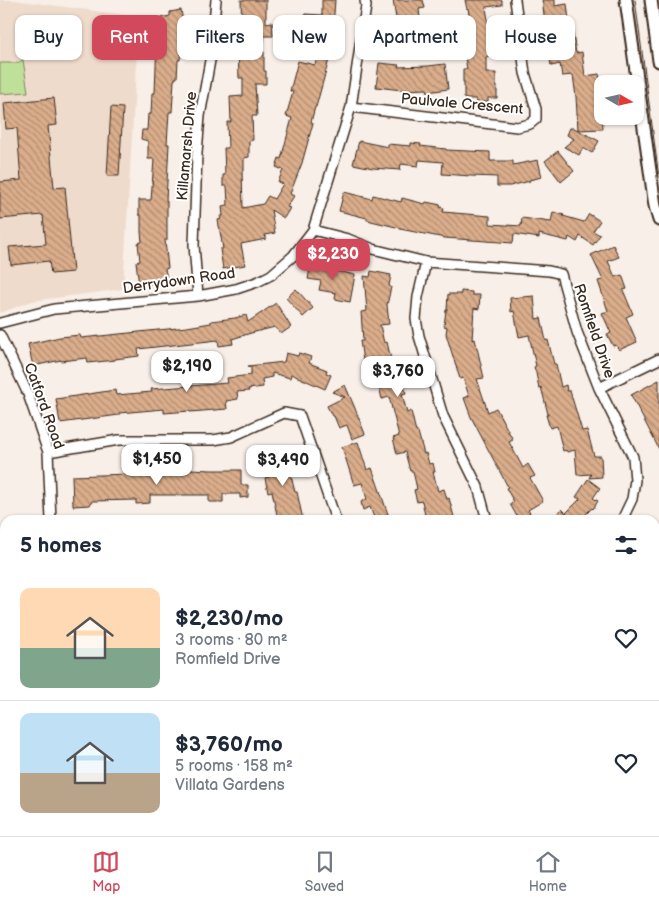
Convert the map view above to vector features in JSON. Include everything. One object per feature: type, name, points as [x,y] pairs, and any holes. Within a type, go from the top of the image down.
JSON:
[{"type":"main road","points":[[626,0],[659,220]]},
{"type":"main road","points":[[651,0],[659,61]]},
{"type":"street","name":"Killamarsh Drive","points":[[198,296],[194,245],[197,153],[200,116],[211,54],[216,0]]},
{"type":"street","name":"Derrydown Road","points":[[0,322],[54,309],[198,296],[236,289],[271,276],[293,256],[313,230],[352,107],[366,6],[365,0]]},
{"type":"street","name":"Paulvale Crescent","points":[[352,107],[517,126],[530,124],[536,119],[536,109],[525,73],[515,0]]},
{"type":"street","name":"Romfield Drive","points":[[313,230],[373,249],[426,262],[549,271],[561,274],[578,332],[599,388],[633,457],[635,480],[632,499],[624,515]]},
{"type":"street","points":[[426,262],[418,297],[416,319],[419,336],[443,416],[478,487],[486,515]]},
{"type":"street","name":"Catford Road","points":[[0,335],[28,394],[48,452],[51,515]]},
{"type":"street","points":[[599,388],[659,358]]},
{"type":"street","points":[[48,452],[119,440],[213,440],[231,437],[284,413],[300,416],[334,515]]},
{"type":"shaded area","points":[[0,0],[14,0],[124,15],[92,15],[92,60],[136,60],[123,289],[32,301],[0,313]]},
{"type":"green space","points":[[23,60],[28,92],[0,94],[0,63],[17,63]]},
{"type":"building","points":[[241,0],[266,0],[266,23],[272,22],[273,36],[264,36],[263,42],[263,15],[242,15]]},
{"type":"building","points":[[322,0],[335,0],[334,15],[322,15]]},
{"type":"building","points":[[393,0],[423,0],[425,8],[419,9],[420,15],[395,15]]},
{"type":"building","points":[[465,0],[502,0],[502,5],[486,7],[486,73],[496,73],[497,86],[497,98],[488,98],[488,102],[464,99],[463,69],[467,69],[465,60],[476,60],[476,15],[469,15]]},
{"type":"building","points":[[542,0],[555,0],[555,6],[567,4],[568,15],[544,15]]},
{"type":"building","points":[[181,10],[182,15],[177,15],[177,78],[174,80],[172,112],[169,112],[167,144],[169,144],[166,201],[167,240],[165,240],[168,268],[165,269],[167,278],[158,279],[158,283],[139,285],[136,262],[140,261],[138,243],[142,242],[139,200],[151,200],[154,159],[148,159],[148,141],[141,139],[142,130],[147,130],[148,114],[151,114],[152,93],[155,93],[156,60],[167,60],[167,17],[170,16],[170,12]]},
{"type":"building","points":[[575,47],[576,53],[582,52],[585,76],[599,74],[594,75],[594,125],[603,125],[603,129],[578,130],[573,75],[562,76],[560,64],[551,66],[550,60],[575,60]]},
{"type":"building","points":[[264,52],[264,71],[266,71],[266,84],[255,84],[257,116],[252,116],[253,140],[249,141],[249,157],[244,158],[244,171],[242,171],[243,208],[263,204],[268,196],[274,199],[283,184],[278,182],[283,170],[276,167],[279,158],[281,159],[292,118],[286,116],[293,92],[290,91],[298,61],[315,65],[316,60],[329,60],[311,122],[313,123],[302,163],[290,194],[294,196],[287,207],[290,208],[284,218],[271,210],[275,233],[265,235],[266,239],[241,244],[245,265],[223,269],[220,249],[223,249],[218,220],[221,219],[220,216],[223,216],[222,206],[228,205],[227,186],[223,186],[223,175],[225,175],[224,148],[228,148],[227,122],[231,122],[230,97],[243,96],[243,78],[239,78],[238,60],[263,60]]},
{"type":"building","points":[[379,63],[399,65],[398,67],[445,64],[448,89],[428,92],[427,89],[402,90],[376,87]]},
{"type":"building","points":[[54,98],[57,125],[48,126],[54,188],[65,187],[73,272],[51,274],[49,261],[11,265],[9,247],[46,244],[43,215],[0,219],[0,182],[21,180],[17,128],[6,129],[4,103]]},
{"type":"building","points":[[111,107],[123,108],[119,176],[107,176]]},
{"type":"building","points":[[570,128],[574,128],[599,141],[592,153],[583,148],[579,155],[564,147],[574,139],[567,135]]},
{"type":"building","points":[[359,141],[388,147],[388,144],[411,146],[411,143],[446,150],[490,152],[490,161],[513,161],[513,165],[538,160],[542,177],[510,186],[497,186],[497,177],[442,174],[443,162],[419,160],[418,166],[401,164],[400,170],[373,168],[353,164]]},
{"type":"building","points":[[558,151],[574,171],[561,182],[545,161]]},
{"type":"building","points":[[344,192],[372,199],[373,195],[401,202],[402,198],[425,204],[426,202],[441,205],[440,207],[444,208],[443,212],[490,216],[490,224],[521,226],[522,218],[551,222],[553,212],[584,222],[589,214],[600,221],[593,231],[600,235],[593,245],[580,236],[577,242],[569,237],[568,241],[539,234],[539,238],[514,234],[513,243],[445,238],[400,229],[339,211]]},
{"type":"building","points":[[613,245],[619,257],[608,261],[615,277],[622,275],[627,289],[623,290],[633,314],[626,317],[637,342],[619,350],[616,345],[613,346],[607,334],[611,333],[602,313],[608,311],[598,281],[603,280],[591,255]]},
{"type":"building","points":[[311,263],[334,267],[333,270],[355,275],[350,302],[335,299],[336,293],[319,290],[321,281],[308,279]]},
{"type":"building","points":[[371,271],[391,275],[389,286],[391,287],[387,305],[389,324],[380,325],[384,343],[387,342],[392,364],[388,364],[392,383],[402,380],[406,393],[402,394],[407,413],[411,411],[424,454],[426,453],[429,464],[433,463],[435,472],[433,472],[438,491],[444,489],[447,499],[449,498],[453,515],[425,515],[422,501],[417,502],[414,490],[417,489],[413,471],[410,471],[405,452],[397,454],[393,438],[399,436],[389,397],[382,399],[376,375],[369,376],[367,366],[364,367],[360,341],[363,341],[361,312],[367,311],[364,276],[370,277]]},
{"type":"building","points":[[296,289],[313,308],[303,317],[286,298]]},
{"type":"building","points":[[461,291],[472,292],[472,295],[480,295],[479,309],[474,308],[472,340],[475,339],[484,378],[477,379],[488,412],[496,408],[513,440],[509,442],[523,468],[528,464],[535,476],[530,478],[543,501],[528,510],[531,515],[516,515],[510,504],[514,502],[506,488],[508,487],[471,417],[464,398],[469,396],[463,378],[460,379],[446,334],[447,327],[444,326],[448,294],[461,294]]},
{"type":"building","points":[[534,296],[536,319],[541,318],[546,341],[548,340],[554,364],[556,364],[561,387],[566,385],[567,391],[570,391],[582,431],[587,430],[594,456],[601,456],[602,477],[589,478],[591,474],[577,475],[575,450],[563,451],[557,426],[550,428],[541,387],[539,388],[534,367],[536,366],[529,335],[519,337],[514,311],[511,312],[510,298]]},
{"type":"building","points":[[276,303],[291,327],[281,334],[275,327],[251,333],[232,339],[233,344],[219,346],[218,340],[138,349],[139,356],[115,360],[88,363],[87,358],[61,360],[33,366],[28,344],[60,337],[80,335],[81,338],[187,327],[246,315],[248,322]]},
{"type":"building","points":[[286,353],[298,356],[299,353],[311,357],[309,363],[327,370],[326,373],[331,375],[325,389],[291,374],[290,378],[272,373],[272,377],[262,379],[263,387],[237,392],[238,399],[226,401],[227,409],[164,413],[164,409],[119,413],[119,415],[60,423],[56,399],[115,390],[116,395],[152,392],[151,389],[228,383],[227,378],[251,375],[251,367],[248,366],[284,362]]},
{"type":"building","points":[[659,380],[659,449],[631,395]]},
{"type":"building","points":[[345,385],[365,434],[352,439],[347,425],[339,428],[327,406],[345,397],[332,392]]},
{"type":"building","points":[[358,442],[367,470],[372,468],[388,515],[373,515],[370,507],[363,510],[361,502],[367,499],[362,483],[354,485],[342,447]]},
{"type":"building","points":[[282,449],[295,492],[297,492],[302,515],[277,515],[272,491],[268,492],[265,478],[271,476],[264,455]]},
{"type":"building","points":[[191,469],[241,470],[241,485],[248,485],[248,497],[240,498],[240,494],[223,494],[223,502],[209,502],[209,495],[150,495],[150,503],[136,504],[136,500],[92,501],[90,505],[73,506],[72,476],[128,474],[128,471],[177,471]]},
{"type":"building","points":[[588,479],[600,488],[593,498],[598,501],[593,509],[585,515],[556,515],[562,509],[566,513],[580,499],[576,497]]},
{"type":"tram line","points":[[635,0],[659,177]]}]
